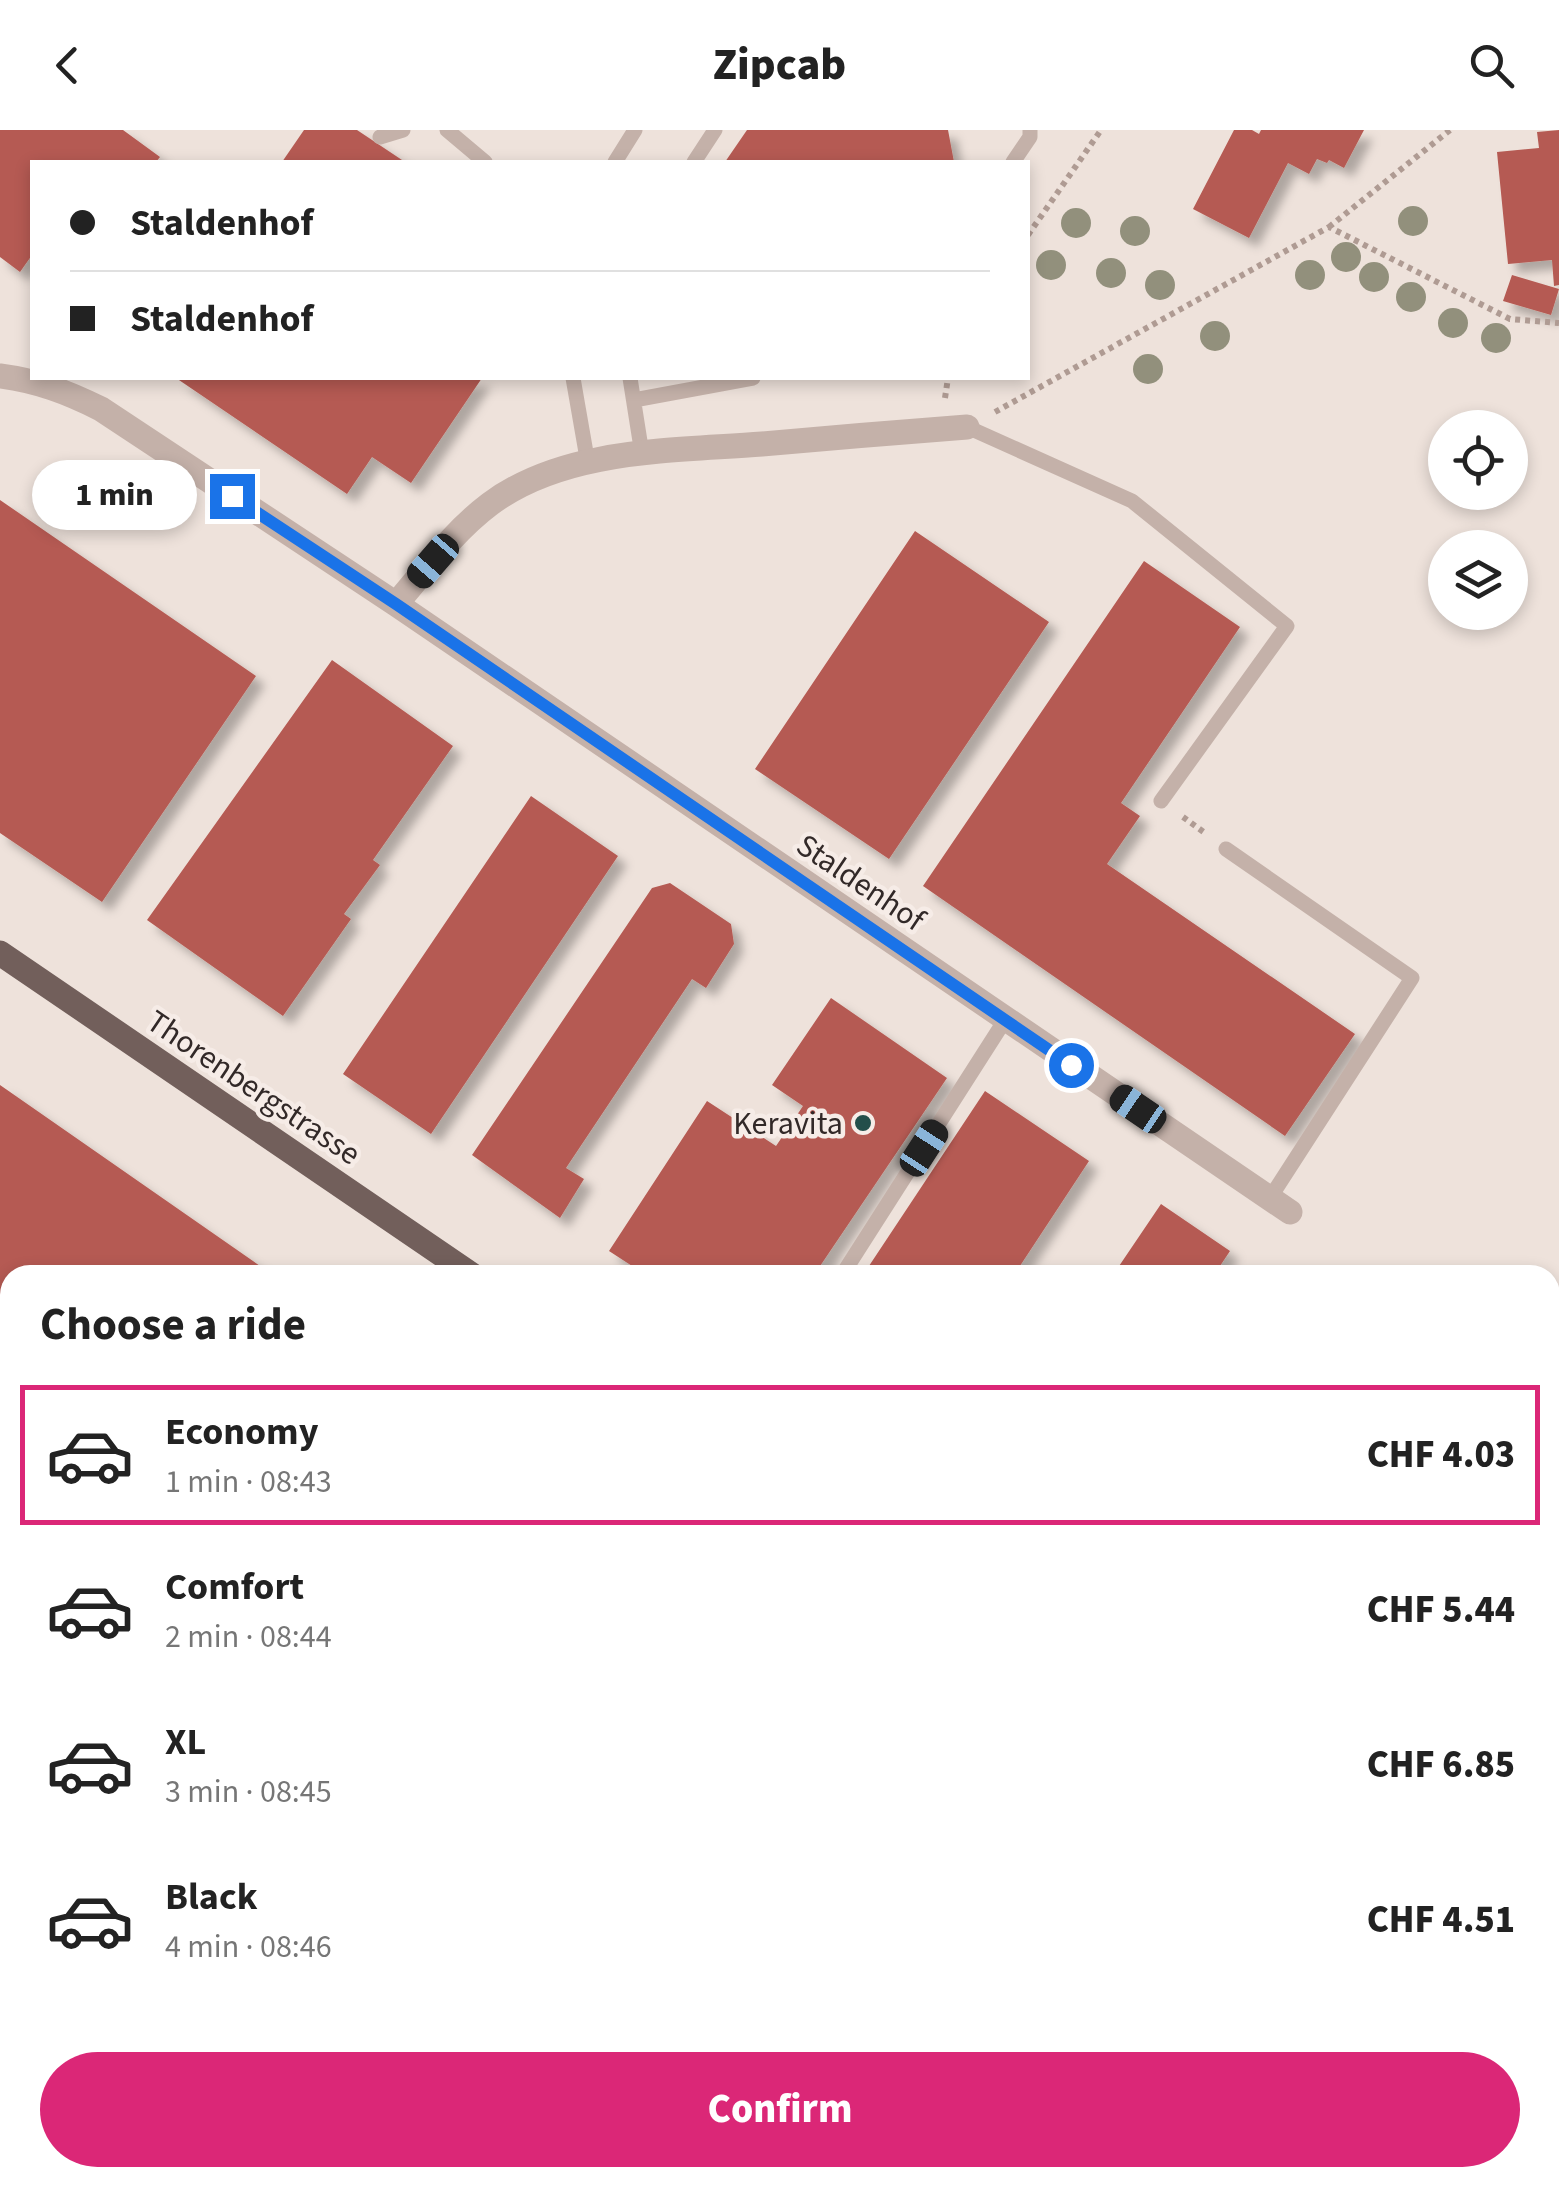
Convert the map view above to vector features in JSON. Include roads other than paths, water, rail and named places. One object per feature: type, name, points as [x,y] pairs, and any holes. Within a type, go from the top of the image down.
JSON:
[{"type":"main road","name":"Thorenbergstrasse","points":[[0,952],[457,1265]]},
{"type":"street","name":"Staldenhof","points":[[0,376],[30,380]]},
{"type":"street","name":"Staldenhof","points":[[32,380],[101,409],[396,604],[1280,1205]]},
{"type":"street","points":[[396,604],[451,540],[492,503],[536,479],[642,454],[967,426]]},
{"type":"lane","points":[[380,137],[402,130]]},
{"type":"lane","points":[[446,130],[483,160]]},
{"type":"lane","points":[[616,160],[635,130]]},
{"type":"lane","points":[[695,160],[716,130]]},
{"type":"lane","points":[[1013,160],[1030,137],[1030,130]]},
{"type":"lane","points":[[573,380],[588,464]]},
{"type":"lane","points":[[630,380],[642,454]]},
{"type":"lane","points":[[634,400],[742,380]]},
{"type":"lane","points":[[967,426],[1132,501],[1287,626],[1162,801]]},
{"type":"lane","points":[[1226,849],[1412,978],[1280,1205]]},
{"type":"lane","points":[[848,1265],[1005,1020]]},
{"type":"place","name":"Keravita","points":[[863,1123]]}]
